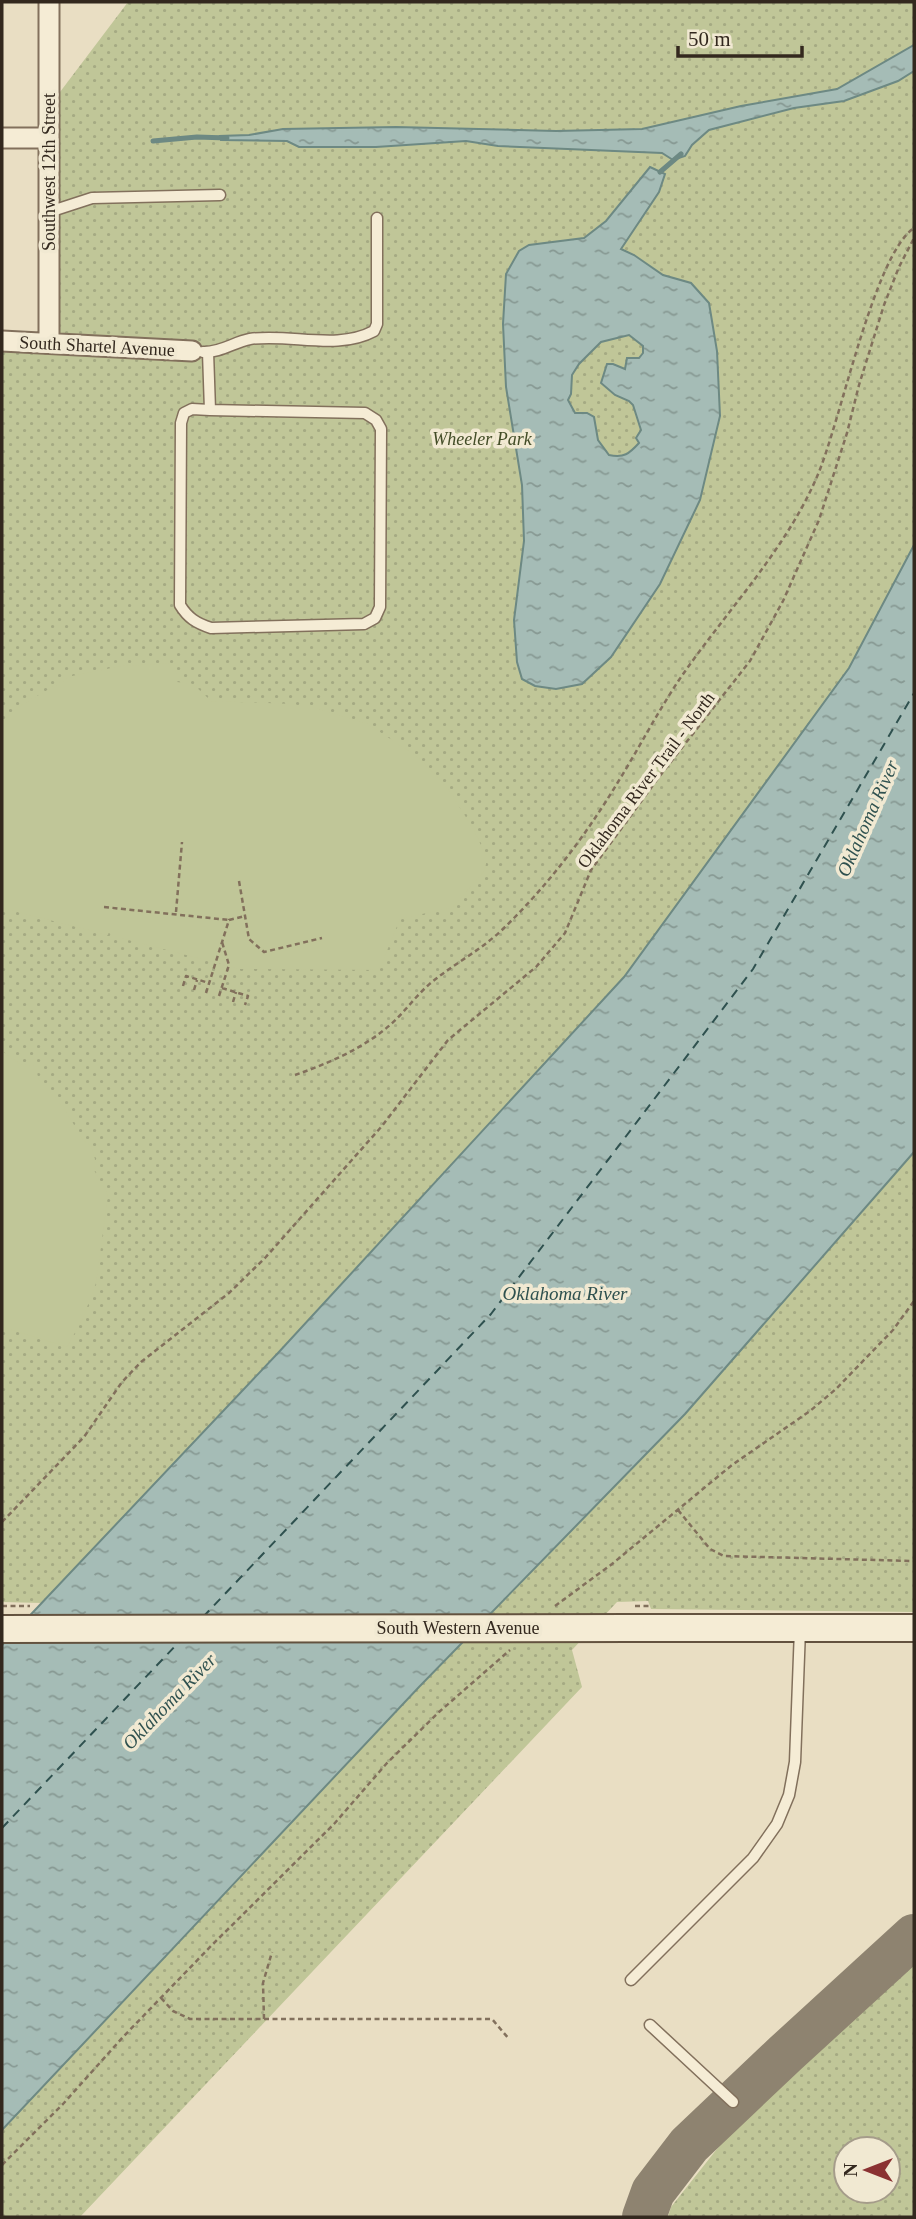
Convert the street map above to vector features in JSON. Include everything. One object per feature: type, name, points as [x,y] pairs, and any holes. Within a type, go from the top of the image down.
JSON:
[{"type":"main road","name":"South Western Avenue","points":[[2,1629],[914,1628]]},
{"type":"street","name":"Southwest 12th Street","points":[[49,342],[50,2]]},
{"type":"street","points":[[2,138],[49,138]]},
{"type":"street","name":"South Shartel Avenue","points":[[2,341],[200,351]]},
{"type":"lane","points":[[49,212],[92,198],[220,195]]},
{"type":"lane","points":[[210,410],[200,351],[249,339],[353,340],[374,331],[377,324],[377,218]]},
{"type":"lane","points":[[192,409],[210,410],[365,413],[376,420],[381,429],[381,442],[380,607],[375,618],[364,624],[211,628],[197,624],[186,616],[180,605],[181,423],[184,413],[192,409]]},
{"type":"lane","points":[[631,1980],[753,1858],[777,1824],[789,1795],[795,1762],[800,1628]]},
{"type":"lane","points":[[650,2025],[733,2102]]},
{"type":"path","points":[[295,1075],[368,1042],[389,1026],[429,985],[504,928],[569,856],[619,782],[679,681],[776,548],[802,506],[816,478],[836,423],[874,299],[890,261],[914,228]]},
{"type":"path","name":"Oklahoma River Trail - North","points":[[2,1522],[84,1437],[122,1382],[141,1362],[229,1293],[265,1258],[382,1126],[448,1040],[536,967],[565,933],[591,870],[659,777],[733,685],[772,623],[811,540],[844,443],[859,385],[892,283],[914,238]]},
{"type":"path","points":[[176,913],[182,842]]},
{"type":"path","points":[[239,881],[249,939],[264,952],[322,938]]},
{"type":"path","points":[[104,907],[229,920],[245,916]]},
{"type":"path","points":[[206,993],[229,920]]},
{"type":"path","points":[[219,996],[229,965],[222,942]]},
{"type":"path","points":[[183,986],[186,976],[209,983]]},
{"type":"path","points":[[194,990],[197,980]]},
{"type":"path","points":[[222,988],[248,996],[245,1005]]},
{"type":"path","points":[[233,1002],[236,992]]},
{"type":"path","points":[[678,1510],[710,1549],[724,1556],[914,1561]]},
{"type":"path","points":[[264,2019],[263,1983],[272,1952]]},
{"type":"path","points":[[2,2165],[63,2104],[161,1998],[173,2011],[190,2019],[492,2019],[509,2039]]},
{"type":"green space","name":"Wheeler Park","points":[[128,2],[914,2],[914,1612],[651,1609],[648,1601],[617,1602],[572,1650],[582,1687],[80,2217],[2,2217],[2,1645],[42,1603],[2,1602],[2,351],[59,353],[60,92]]},
{"type":"green space","points":[[175,663],[177,682],[193,684],[211,701],[292,704],[316,708],[366,723],[415,755],[450,792],[474,830],[486,856],[484,871],[453,907],[400,919],[379,970],[240,969],[117,937],[117,933],[109,931],[108,935],[2,908],[2,722],[23,704],[72,676],[121,666]]},
{"type":"green space","points":[[2,1051],[20,1064],[36,1066],[38,1078],[64,1108],[83,1140],[91,1146],[95,1159],[94,1170],[108,1195],[96,1283],[83,1318],[67,1347],[2,1327]]},
{"type":"green space","points":[[914,1955],[914,2217],[668,2217],[671,2207],[755,2101]]},
{"type":"water","points":[[914,45],[914,71],[898,81],[844,101],[794,108],[709,130],[692,145],[685,156],[673,160],[662,153],[498,146],[466,141],[376,147],[299,147],[287,141],[221,140],[220,136],[249,135],[283,129],[396,127],[556,131],[642,129],[741,106],[837,89]]},
{"type":"water","points":[[650,167],[665,174],[659,192],[621,249],[663,275],[691,283],[709,303],[717,351],[720,416],[700,500],[660,584],[611,657],[582,684],[556,689],[535,686],[522,679],[517,662],[514,620],[524,541],[522,485],[506,387],[503,324],[506,274],[519,251],[529,245],[584,238],[606,221]],"holes":[[[629,335],[643,346],[643,353],[639,358],[627,358],[625,369],[607,364],[601,383],[633,405],[641,430],[636,438],[639,443],[629,452],[619,456],[609,455],[598,440],[594,417],[587,413],[575,413],[568,400],[572,375],[601,342]]]},
{"type":"water","name":"Oklahoma River","points":[[914,545],[914,1152],[685,1414],[419,1687],[2,2130],[2,1645],[278,1353],[624,977],[849,668]]},
{"type":"waterway","points":[[153,141],[197,137],[227,138]]},
{"type":"waterway","points":[[660,172],[681,154]]},
{"type":"ferry route","points":[[203,1617],[491,1314],[753,969],[914,693]]},
{"type":"ferry route","points":[[2,1828],[180,1641]]},
{"type":"taxiway","points":[[644,2217],[653,2192],[689,2145],[914,1936]]}]
